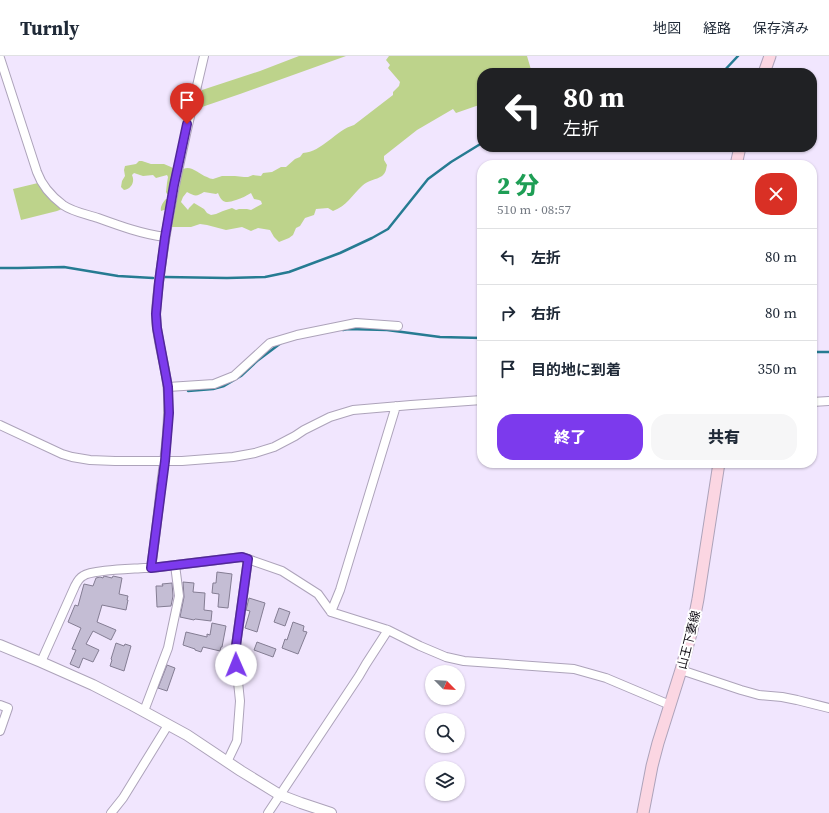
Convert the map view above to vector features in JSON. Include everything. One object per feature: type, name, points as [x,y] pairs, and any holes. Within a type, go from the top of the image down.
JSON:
[{"type":"main road","points":[[766,68],[770,56]]},
{"type":"main road","name":"山王下妻線","points":[[643,813],[658,743],[682,670],[692,630],[718,468]]},
{"type":"street","points":[[151,568],[165,461],[169,413],[168,387],[157,328],[156,314],[159,282],[174,185],[204,56]]},
{"type":"street","points":[[0,58],[37,172],[46,190],[63,205],[76,211],[147,234],[165,237]]},
{"type":"street","points":[[168,387],[214,384],[234,376],[270,344],[297,334],[356,323],[398,326]]},
{"type":"street","points":[[0,425],[62,454],[72,457],[96,460],[182,462],[233,457],[255,453],[274,447],[330,417],[353,410],[477,400]]},
{"type":"street","points":[[817,402],[829,401]]},
{"type":"street","points":[[331,612],[340,590],[396,406]]},
{"type":"street","points":[[41,662],[80,578],[84,575],[93,572],[151,568],[242,557],[282,571],[318,594],[331,612],[388,630],[446,657],[464,661],[578,670],[606,678],[670,705]]},
{"type":"street","points":[[227,762],[237,741],[240,701],[235,653],[248,559]]},
{"type":"street","points":[[144,711],[168,648],[179,596],[175,565]]},
{"type":"street","points":[[268,813],[388,630]]},
{"type":"street","points":[[0,646],[93,685],[187,735],[280,795],[331,813]]},
{"type":"street","points":[[682,670],[759,695],[782,697],[829,708]]},
{"type":"street","points":[[0,705],[8,708],[0,731]]},
{"type":"street","points":[[111,813],[123,798],[168,725]]},
{"type":"green space","points":[[299,56],[346,56],[196,109],[202,90],[260,71]]},
{"type":"green space","points":[[389,56],[527,56],[531,68],[477,68],[477,106],[456,113],[453,109],[417,130],[384,156],[384,160],[387,165],[382,176],[364,184],[346,203],[338,209],[333,211],[328,208],[316,209],[314,215],[305,218],[300,226],[296,228],[293,235],[279,242],[270,230],[258,228],[251,231],[242,227],[226,230],[200,224],[191,227],[172,227],[168,224],[167,209],[161,211],[162,205],[166,199],[170,199],[171,194],[167,194],[166,192],[167,175],[156,178],[153,175],[143,176],[134,173],[132,175],[133,180],[131,186],[124,190],[121,187],[125,176],[125,166],[136,164],[139,161],[151,164],[164,164],[179,172],[183,169],[190,168],[208,178],[213,179],[222,176],[261,176],[263,173],[272,172],[281,167],[286,167],[303,153],[316,149],[341,131],[354,125],[393,95],[393,92],[399,86],[400,82],[388,68],[390,65],[386,60]],"holes":[[[187,192],[196,195],[204,192],[218,193],[221,199],[227,202],[251,193],[254,199],[261,201],[262,204],[251,210],[236,210],[232,208],[211,215],[194,203],[188,210],[181,202]]]},
{"type":"green space","points":[[38,183],[62,209],[21,220],[13,189]]},
{"type":"building","points":[[217,572],[232,574],[228,608],[218,607],[219,594],[212,593],[213,583],[216,583]]},
{"type":"building","points":[[104,576],[112,578],[113,576],[122,578],[119,594],[128,596],[126,610],[102,605],[97,622],[116,630],[111,640],[93,631],[86,644],[99,650],[93,662],[83,658],[79,668],[70,664],[76,650],[72,649],[81,628],[68,622],[75,605],[78,606],[84,584],[93,586],[96,578],[103,578]]},
{"type":"building","points":[[183,582],[194,583],[193,592],[205,593],[204,610],[212,611],[211,621],[180,617],[184,597]]},
{"type":"building","points":[[172,583],[173,596],[171,606],[157,607],[156,586],[163,586],[162,584]]},
{"type":"building","points":[[249,598],[265,603],[257,632],[245,628],[250,611],[246,610]]},
{"type":"building","points":[[279,608],[290,612],[285,626],[274,622]]},
{"type":"building","points":[[293,622],[304,626],[303,631],[307,632],[298,654],[282,648],[285,639],[287,640]]},
{"type":"building","points":[[212,623],[226,626],[220,651],[203,647],[201,652],[183,645],[186,632],[207,637],[207,634],[210,635]]},
{"type":"building","points":[[257,642],[276,649],[273,657],[254,650]]},
{"type":"building","points":[[116,643],[124,646],[125,644],[131,646],[124,671],[110,666]]},
{"type":"building","points":[[167,665],[175,668],[167,691],[158,688]]},
{"type":"waterway","points":[[727,68],[738,56]]},
{"type":"waterway","points":[[165,277],[265,277],[289,272],[340,253],[388,229],[428,179],[451,162],[477,146]]},
{"type":"waterway","points":[[0,268],[64,267],[118,276],[153,278]]},
{"type":"waterway","points":[[343,330],[387,330],[440,337],[477,338]]},
{"type":"waterway","points":[[188,391],[213,389],[224,386],[241,376],[257,361],[281,343]]},
{"type":"waterway","points":[[817,352],[829,352]]},
{"type":"route","points":[[187,124],[165,237],[156,314],[157,328],[168,387],[169,413],[165,461],[151,568],[242,557],[248,559],[235,653],[236,665]]}]
